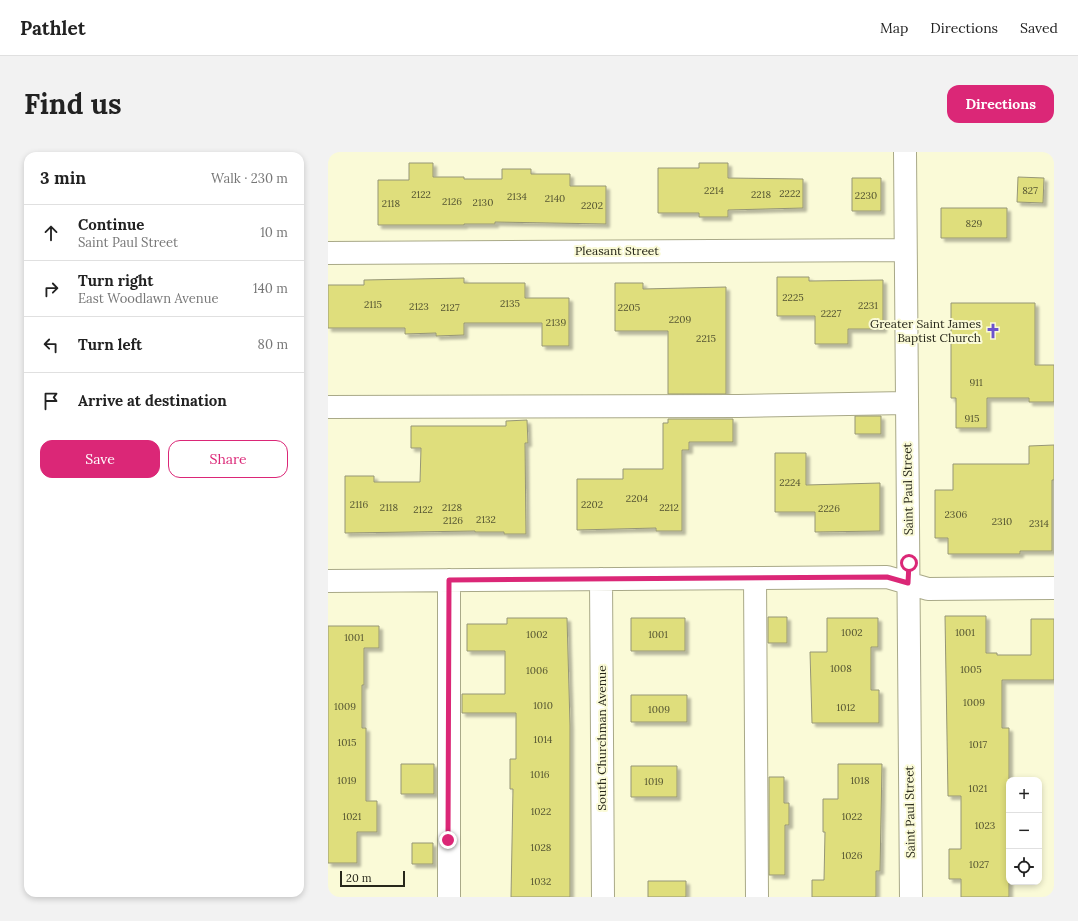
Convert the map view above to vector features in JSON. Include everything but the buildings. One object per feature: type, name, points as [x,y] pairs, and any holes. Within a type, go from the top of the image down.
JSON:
[{"type":"street","name":"Saint Paul Street","points":[[905,152],[911,897]]},
{"type":"street","name":"Pleasant Street","points":[[328,253],[905,250]]},
{"type":"street","points":[[328,407],[730,406],[906,403]]},
{"type":"street","points":[[328,581],[887,577],[928,589],[1054,588]]},
{"type":"street","points":[[755,578],[757,897]]},
{"type":"street","name":"South Churchman Avenue","points":[[601,579],[603,897]]},
{"type":"street","points":[[449,580],[449,897]]},
{"type":"place","name":"Greater Saint James Baptist Church","points":[[993,331]]},
{"type":"route","points":[[448,840],[449,580],[887,577],[908,583],[909,563]]}]
